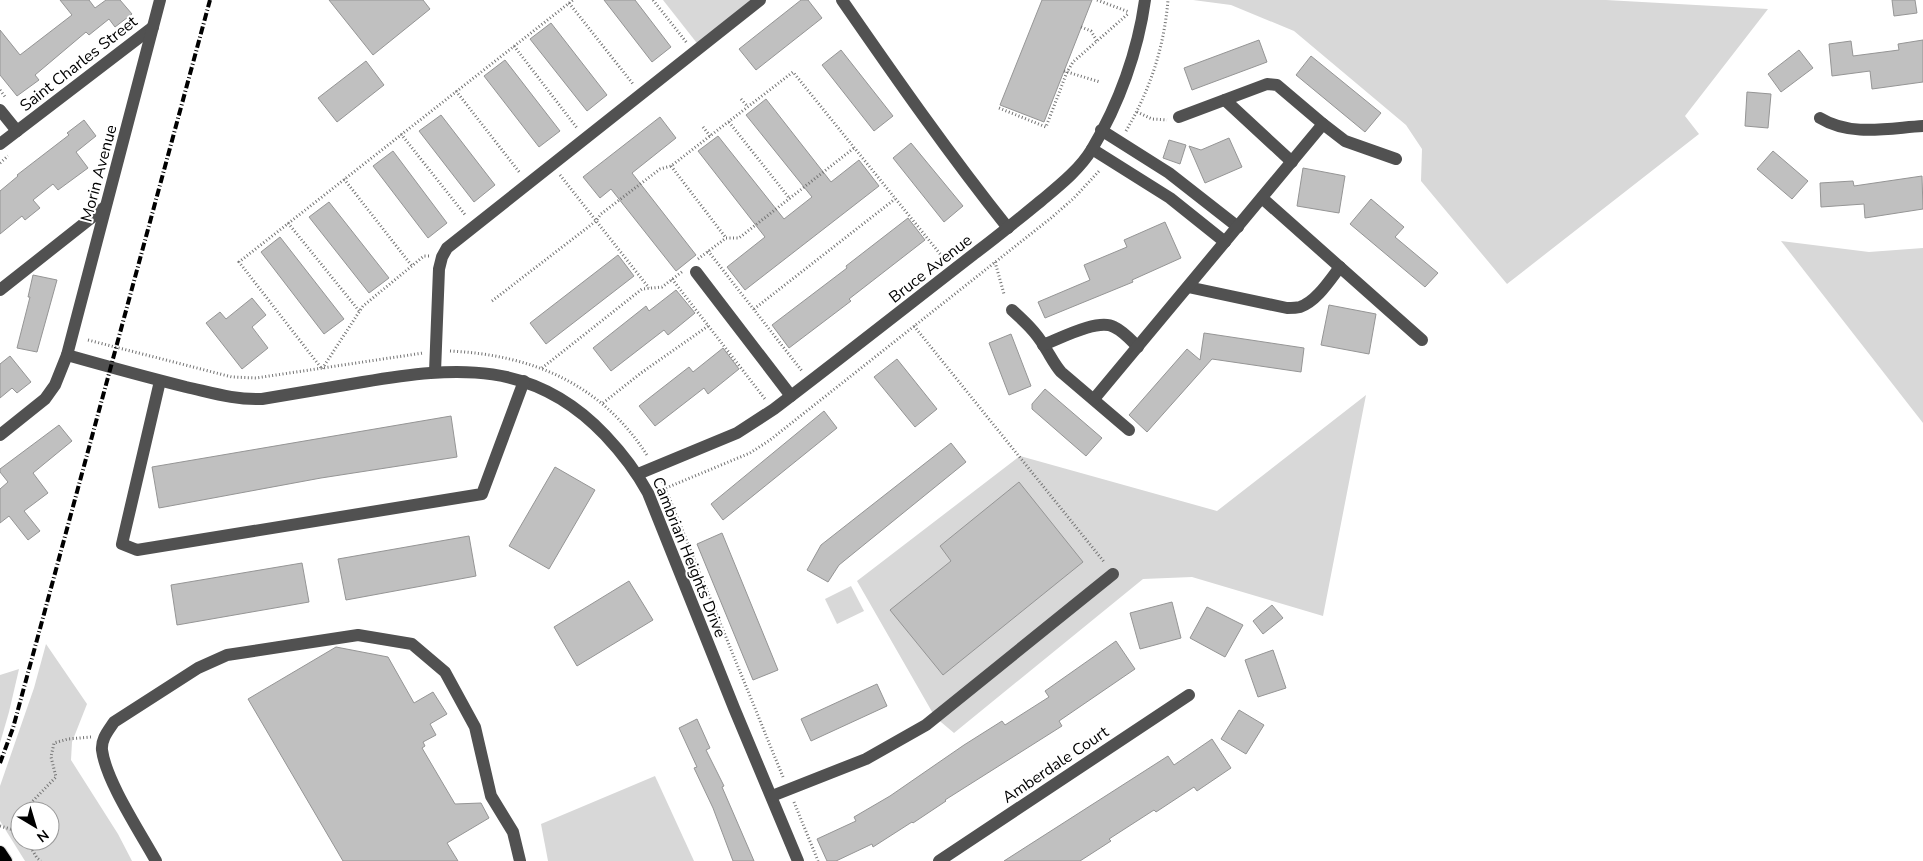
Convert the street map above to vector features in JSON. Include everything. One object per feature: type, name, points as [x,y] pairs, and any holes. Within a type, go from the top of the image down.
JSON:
[{"type":"main road","points":[[0,852],[6,861]]},
{"type":"street","name":"Morin Avenue","points":[[0,435],[45,399],[55,385],[67,355],[160,0]]},
{"type":"street","points":[[436,372],[439,268],[447,248],[760,0]]},
{"type":"street","points":[[842,0],[928,125],[1008,228]]},
{"type":"street","name":"Bruce Avenue","points":[[638,474],[737,433],[774,409],[1008,228],[1063,182],[1092,148],[1117,97],[1135,49],[1145,0]]},
{"type":"street","name":"Saint Charles Street","points":[[0,144],[153,26]]},
{"type":"street","points":[[1179,117],[1267,84],[1277,85],[1345,141],[1396,159]]},
{"type":"street","points":[[1225,100],[1292,162]]},
{"type":"street","points":[[0,110],[16,132]]},
{"type":"street","points":[[1820,118],[1841,128],[1861,130],[1923,126]]},
{"type":"street","points":[[1094,399],[1323,124]]},
{"type":"street","points":[[1101,130],[1169,173],[1238,227]]},
{"type":"street","points":[[1092,148],[1170,198],[1225,242]]},
{"type":"street","points":[[1262,198],[1422,340]]},
{"type":"street","points":[[0,290],[105,207]]},
{"type":"street","points":[[1188,287],[1287,308],[1299,308],[1317,295],[1340,268]]},
{"type":"street","points":[[696,272],[791,396]]},
{"type":"street","points":[[1012,310],[1029,326],[1043,345],[1052,362],[1061,372],[1129,430]]},
{"type":"street","points":[[1043,345],[1090,327],[1108,325],[1114,327],[1138,347]]},
{"type":"street","name":"Cambrian Heights Drive","points":[[67,355],[160,381],[243,400],[262,399],[399,376],[436,372],[474,372],[524,381],[565,400],[584,415],[615,446],[638,474],[648,493],[734,708],[798,861]]},
{"type":"street","points":[[160,381],[122,544],[137,550],[482,494],[524,381]]},
{"type":"street","points":[[772,796],[866,759],[926,725],[1113,574]]},
{"type":"street","points":[[156,861],[108,774],[102,749],[104,736],[114,722],[198,668],[227,655],[358,635],[412,644],[445,672],[474,727],[491,796],[513,832],[520,861]]},
{"type":"street","name":"Amberdale Court","points":[[939,861],[1189,695]]},
{"type":"path","points":[[653,0],[694,52]]},
{"type":"path","points":[[1097,0],[1142,17]]},
{"type":"path","points":[[322,369],[238,262],[571,1],[641,94]]},
{"type":"path","points":[[999,108],[1046,127],[1066,71],[1073,62],[1130,12]]},
{"type":"path","points":[[1081,27],[1091,31],[1097,41]]},
{"type":"path","points":[[514,46],[585,138]]},
{"type":"path","points":[[1066,71],[1100,82]]},
{"type":"path","points":[[492,301],[660,169],[671,166],[793,72],[954,270]]},
{"type":"path","points":[[456,91],[528,184]]},
{"type":"path","points":[[741,99],[748,107]]},
{"type":"path","points":[[1137,112],[1157,120],[1179,117]]},
{"type":"path","points":[[729,122],[790,199]]},
{"type":"path","points":[[703,127],[710,136]]},
{"type":"path","points":[[402,134],[474,227]]},
{"type":"path","points":[[552,165],[649,288]]},
{"type":"path","points":[[671,166],[726,238]]},
{"type":"path","points":[[344,179],[412,266]]},
{"type":"path","points":[[754,309],[895,198]]},
{"type":"path","points":[[288,223],[360,312]]},
{"type":"path","points":[[708,251],[810,381]]},
{"type":"path","points":[[322,369],[363,306],[424,256],[442,257]]},
{"type":"path","points":[[995,262],[1004,294]]},
{"type":"path","points":[[672,279],[774,409]]},
{"type":"path","points":[[603,403],[641,373],[708,326]]},
{"type":"path","points":[[914,326],[1113,574]]},
{"type":"path","points":[[88,340],[232,377],[256,378],[436,351],[490,356],[542,368],[572,382],[603,403],[628,429],[655,467],[666,488],[818,861]]},
{"type":"path","points":[[33,801],[56,777],[51,757],[54,743],[68,738],[104,736]]},
{"type":"path","points":[[33,851],[41,861]]},
{"type":"shaded area","points":[[663,0],[759,0],[700,47]]},
{"type":"shaded area","points":[[1193,0],[1606,0],[1768,9],[1685,116],[1699,134],[1507,284],[1421,181],[1422,149],[1406,125],[1294,31],[1231,5]]},
{"type":"shaded area","points":[[1781,241],[1869,252],[1923,248],[1923,423]]},
{"type":"shaded area","points":[[1366,395],[1323,616],[1192,577],[1143,579],[954,733],[935,717],[857,581],[1020,456],[1217,511]]},
{"type":"shaded area","points":[[851,586],[864,611],[837,624],[825,599]]},
{"type":"shaded area","points":[[46,644],[87,704],[72,742],[71,760],[118,834],[132,861],[25,861],[19,851],[60,851],[60,801],[10,801],[10,837],[0,821],[0,786],[34,688]]},
{"type":"shaded area","points":[[19,669],[9,712],[0,743],[0,675]]},
{"type":"shaded area","points":[[655,776],[694,861],[548,861],[541,824]]},
{"type":"building","points":[[60,0],[89,0],[95,8],[106,0],[120,0],[132,14],[115,27],[109,19],[89,35],[86,32],[35,75],[39,80],[17,96],[0,75],[0,30],[20,55],[72,15]]},
{"type":"building","points":[[329,0],[423,0],[430,9],[373,55]]},
{"type":"building","points":[[604,0],[635,0],[671,47],[652,62]]},
{"type":"building","points":[[801,0],[808,0],[822,18],[756,70],[739,49]]},
{"type":"building","points":[[1042,0],[1092,0],[1044,122],[1000,105]]},
{"type":"building","points":[[1892,0],[1915,0],[1917,13],[1894,16]]},
{"type":"building","points":[[551,23],[607,95],[587,111],[530,39]]},
{"type":"building","points":[[1259,40],[1267,62],[1192,90],[1184,68]]},
{"type":"building","points":[[1923,40],[1923,82],[1872,89],[1870,71],[1832,76],[1829,44],[1851,41],[1853,56],[1899,50],[1898,44]]},
{"type":"building","points":[[841,50],[893,116],[874,131],[822,65]]},
{"type":"building","points":[[1799,50],[1813,68],[1781,92],[1768,74]]},
{"type":"building","points":[[1311,56],[1381,113],[1365,132],[1296,75]]},
{"type":"building","points":[[505,60],[560,131],[539,147],[484,76]]},
{"type":"building","points":[[366,61],[384,85],[337,122],[318,98]]},
{"type":"building","points":[[1747,92],[1771,94],[1768,128],[1745,126]]},
{"type":"building","points":[[766,99],[831,182],[859,160],[879,186],[745,290],[727,267],[765,237],[698,151],[718,136],[784,219],[812,197],[746,115]]},
{"type":"building","points":[[441,115],[495,185],[474,202],[419,131]]},
{"type":"building","points":[[660,117],[676,138],[632,173],[696,255],[676,271],[611,189],[600,198],[583,177]]},
{"type":"building","points":[[84,120],[96,136],[76,152],[88,168],[58,190],[53,184],[33,200],[40,208],[25,220],[22,216],[0,234],[0,191],[17,175],[69,135],[67,133]]},
{"type":"building","points":[[1229,138],[1242,167],[1205,183],[1189,146],[1201,150]]},
{"type":"building","points":[[1169,140],[1186,145],[1180,164],[1163,158]]},
{"type":"building","points":[[911,143],[963,206],[944,222],[893,158]]},
{"type":"building","points":[[393,151],[447,223],[428,238],[373,166]]},
{"type":"building","points":[[1773,151],[1808,181],[1792,199],[1757,169]]},
{"type":"building","points":[[1303,168],[1345,176],[1339,213],[1297,206]]},
{"type":"building","points":[[1922,176],[1923,209],[1865,218],[1864,204],[1821,207],[1820,183],[1853,181],[1854,186]]},
{"type":"building","points":[[1371,199],[1404,227],[1395,237],[1438,273],[1425,287],[1350,224]]},
{"type":"building","points":[[329,202],[389,278],[369,293],[309,217]]},
{"type":"building","points":[[908,218],[925,240],[849,299],[851,301],[789,348],[772,325],[847,268],[846,266]]},
{"type":"building","points":[[1165,222],[1181,258],[1132,280],[1133,282],[1045,318],[1038,302],[1090,280],[1084,265],[1127,247],[1124,240]]},
{"type":"building","points":[[280,237],[344,319],[324,334],[261,252]]},
{"type":"building","points":[[618,255],[634,276],[546,344],[530,323]]},
{"type":"building","points":[[33,275],[57,280],[37,352],[17,348],[30,297],[28,297]]},
{"type":"building","points":[[676,290],[695,313],[668,335],[664,330],[611,371],[593,348],[646,306],[649,311]]},
{"type":"building","points":[[252,298],[266,315],[252,327],[268,348],[242,369],[206,323],[220,312],[226,319]]},
{"type":"building","points":[[1329,305],[1376,314],[1369,354],[1321,345]]},
{"type":"building","points":[[1204,333],[1304,348],[1301,372],[1212,359],[1147,432],[1129,415],[1187,349],[1200,360]]},
{"type":"building","points":[[1011,334],[1031,386],[1009,395],[989,343]]},
{"type":"building","points":[[723,348],[739,369],[708,394],[704,388],[655,426],[639,406],[689,367],[693,372]]},
{"type":"building","points":[[10,356],[31,382],[17,393],[12,388],[0,398],[0,364]]},
{"type":"building","points":[[897,359],[937,409],[915,427],[874,377]]},
{"type":"building","points":[[1045,389],[1102,438],[1086,456],[1032,409],[1032,404]]},
{"type":"building","points":[[824,411],[837,428],[723,520],[711,504]]},
{"type":"building","points":[[451,416],[457,457],[321,478],[159,508],[152,467]]},
{"type":"building","points":[[59,425],[72,441],[33,473],[48,493],[24,511],[40,531],[28,540],[9,516],[0,523],[0,489],[8,482],[0,472],[0,469]]},
{"type":"building","points":[[951,443],[966,462],[839,565],[828,582],[807,570],[821,545]]},
{"type":"building","points":[[555,467],[595,490],[549,569],[509,546]]},
{"type":"building","points":[[1019,482],[1083,562],[943,675],[890,610],[951,561],[940,546]]},
{"type":"building","points":[[722,533],[778,670],[753,680],[697,544]]},
{"type":"building","points":[[469,536],[476,576],[346,600],[338,559]]},
{"type":"building","points":[[302,563],[309,602],[177,625],[171,585]]},
{"type":"building","points":[[629,581],[653,620],[577,666],[554,627]]},
{"type":"building","points":[[1172,602],[1181,638],[1140,649],[1130,613]]},
{"type":"building","points":[[1272,605],[1283,618],[1263,634],[1253,621]]},
{"type":"building","points":[[1207,607],[1243,625],[1225,657],[1190,638]]},
{"type":"building","points":[[1116,641],[1135,669],[1059,721],[1062,726],[873,847],[872,844],[836,861],[827,861],[817,839],[856,821],[854,817],[890,796],[964,745],[1002,721],[1005,725],[1049,697],[1045,691]]},
{"type":"building","points":[[336,647],[388,657],[414,703],[433,692],[447,714],[430,724],[436,735],[423,742],[425,746],[422,748],[455,804],[481,803],[489,818],[447,843],[458,861],[343,861],[248,699]]},
{"type":"building","points":[[1273,650],[1286,688],[1258,697],[1245,660]]},
{"type":"building","points":[[877,684],[887,706],[811,741],[801,719]]},
{"type":"building","points":[[1239,710],[1264,725],[1246,754],[1221,739]]},
{"type":"building","points":[[697,719],[710,748],[706,750],[724,786],[722,787],[754,861],[733,861],[713,808],[694,768],[697,767],[679,728]]},
{"type":"building","points":[[1212,739],[1231,768],[1197,791],[1194,787],[1156,812],[1154,810],[1109,839],[1111,841],[1080,861],[1004,861],[1168,756],[1174,765]]},
{"type":"railway","points":[[0,763],[13,728],[210,0]]}]
